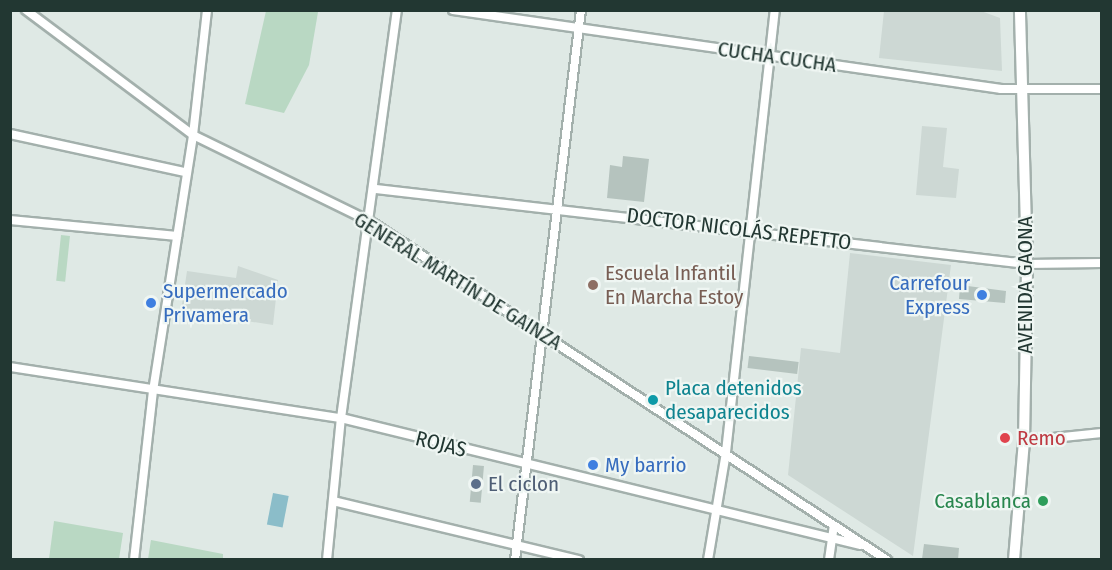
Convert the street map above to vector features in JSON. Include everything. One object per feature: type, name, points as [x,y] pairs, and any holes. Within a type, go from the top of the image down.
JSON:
[{"type":"main road","name":"AVENIDA GAONA","points":[[1014,560],[1024,441],[1027,264],[1020,10]]},
{"type":"street","name":"GENERAL MARTÍN DE GAINZA","points":[[26,10],[193,135],[371,222],[726,452],[887,560]]},
{"type":"street","points":[[134,560],[153,391],[177,236],[184,172],[193,135],[207,10]]},
{"type":"street","points":[[327,560],[341,418],[376,189],[397,10]]},
{"type":"street","name":"CUCHA CUCHA","points":[[453,10],[579,26],[770,56],[1022,88],[1101,89]]},
{"type":"street","points":[[515,560],[540,332],[581,10]]},
{"type":"street","points":[[708,560],[726,452],[775,10]]},
{"type":"street","points":[[10,134],[184,172]]},
{"type":"street","name":"DOCTOR NICOLÁS REPETTO","points":[[376,189],[557,207],[1027,264],[1101,263]]},
{"type":"street","points":[[10,220],[177,236]]},
{"type":"street","name":"ROJAS","points":[[10,367],[153,391],[341,418],[716,513],[867,547]]},
{"type":"street","points":[[1024,441],[1101,433]]},
{"type":"street","points":[[333,501],[579,560]]},
{"type":"street","points":[[829,560],[834,526]]},
{"type":"shaded area","points":[[884,11],[981,11],[1000,18],[1002,71],[879,58]]},
{"type":"shaded area","points":[[922,126],[947,128],[943,167],[959,169],[956,198],[916,195]]},
{"type":"shaded area","points":[[850,253],[951,265],[913,556],[788,475],[801,348],[840,353]]},
{"type":"shaded area","points":[[238,266],[278,280],[273,325],[181,311],[187,271],[236,278]]},
{"type":"green space","points":[[266,11],[318,12],[309,65],[284,113],[245,104]]},
{"type":"green space","points":[[61,235],[70,236],[65,282],[56,281]]},
{"type":"green space","points":[[54,521],[123,533],[119,559],[49,559]]},
{"type":"green space","points":[[151,540],[223,554],[223,559],[148,559]]},
{"type":"water","points":[[273,493],[289,496],[283,527],[267,524]]},
{"type":"building","points":[[623,156],[649,159],[644,202],[607,198],[610,165],[622,167]]},
{"type":"building","name":"Carrefour Express","points":[[960,285],[1006,291],[1005,303],[959,299]]},
{"type":"building","points":[[749,356],[799,362],[797,374],[748,368]]},
{"type":"building","name":"El ciclon","points":[[473,465],[484,466],[481,503],[470,502]]},
{"type":"building","points":[[924,544],[959,548],[958,560],[922,559]]},
{"type":"place","name":"Escuela Infantil En Marcha Estoy","points":[[593,285]]},
{"type":"place","name":"Carrefour Express","points":[[982,295]]},
{"type":"place","name":"Supermercado Privamera","points":[[151,303]]},
{"type":"place","name":"Placa detenidos desaparecidos","points":[[653,400]]},
{"type":"place","name":"Remo","points":[[1005,438]]},
{"type":"place","name":"My barrio","points":[[593,465]]},
{"type":"place","name":"El ciclon","points":[[476,484]]},
{"type":"place","name":"Casablanca","points":[[1043,501]]}]
